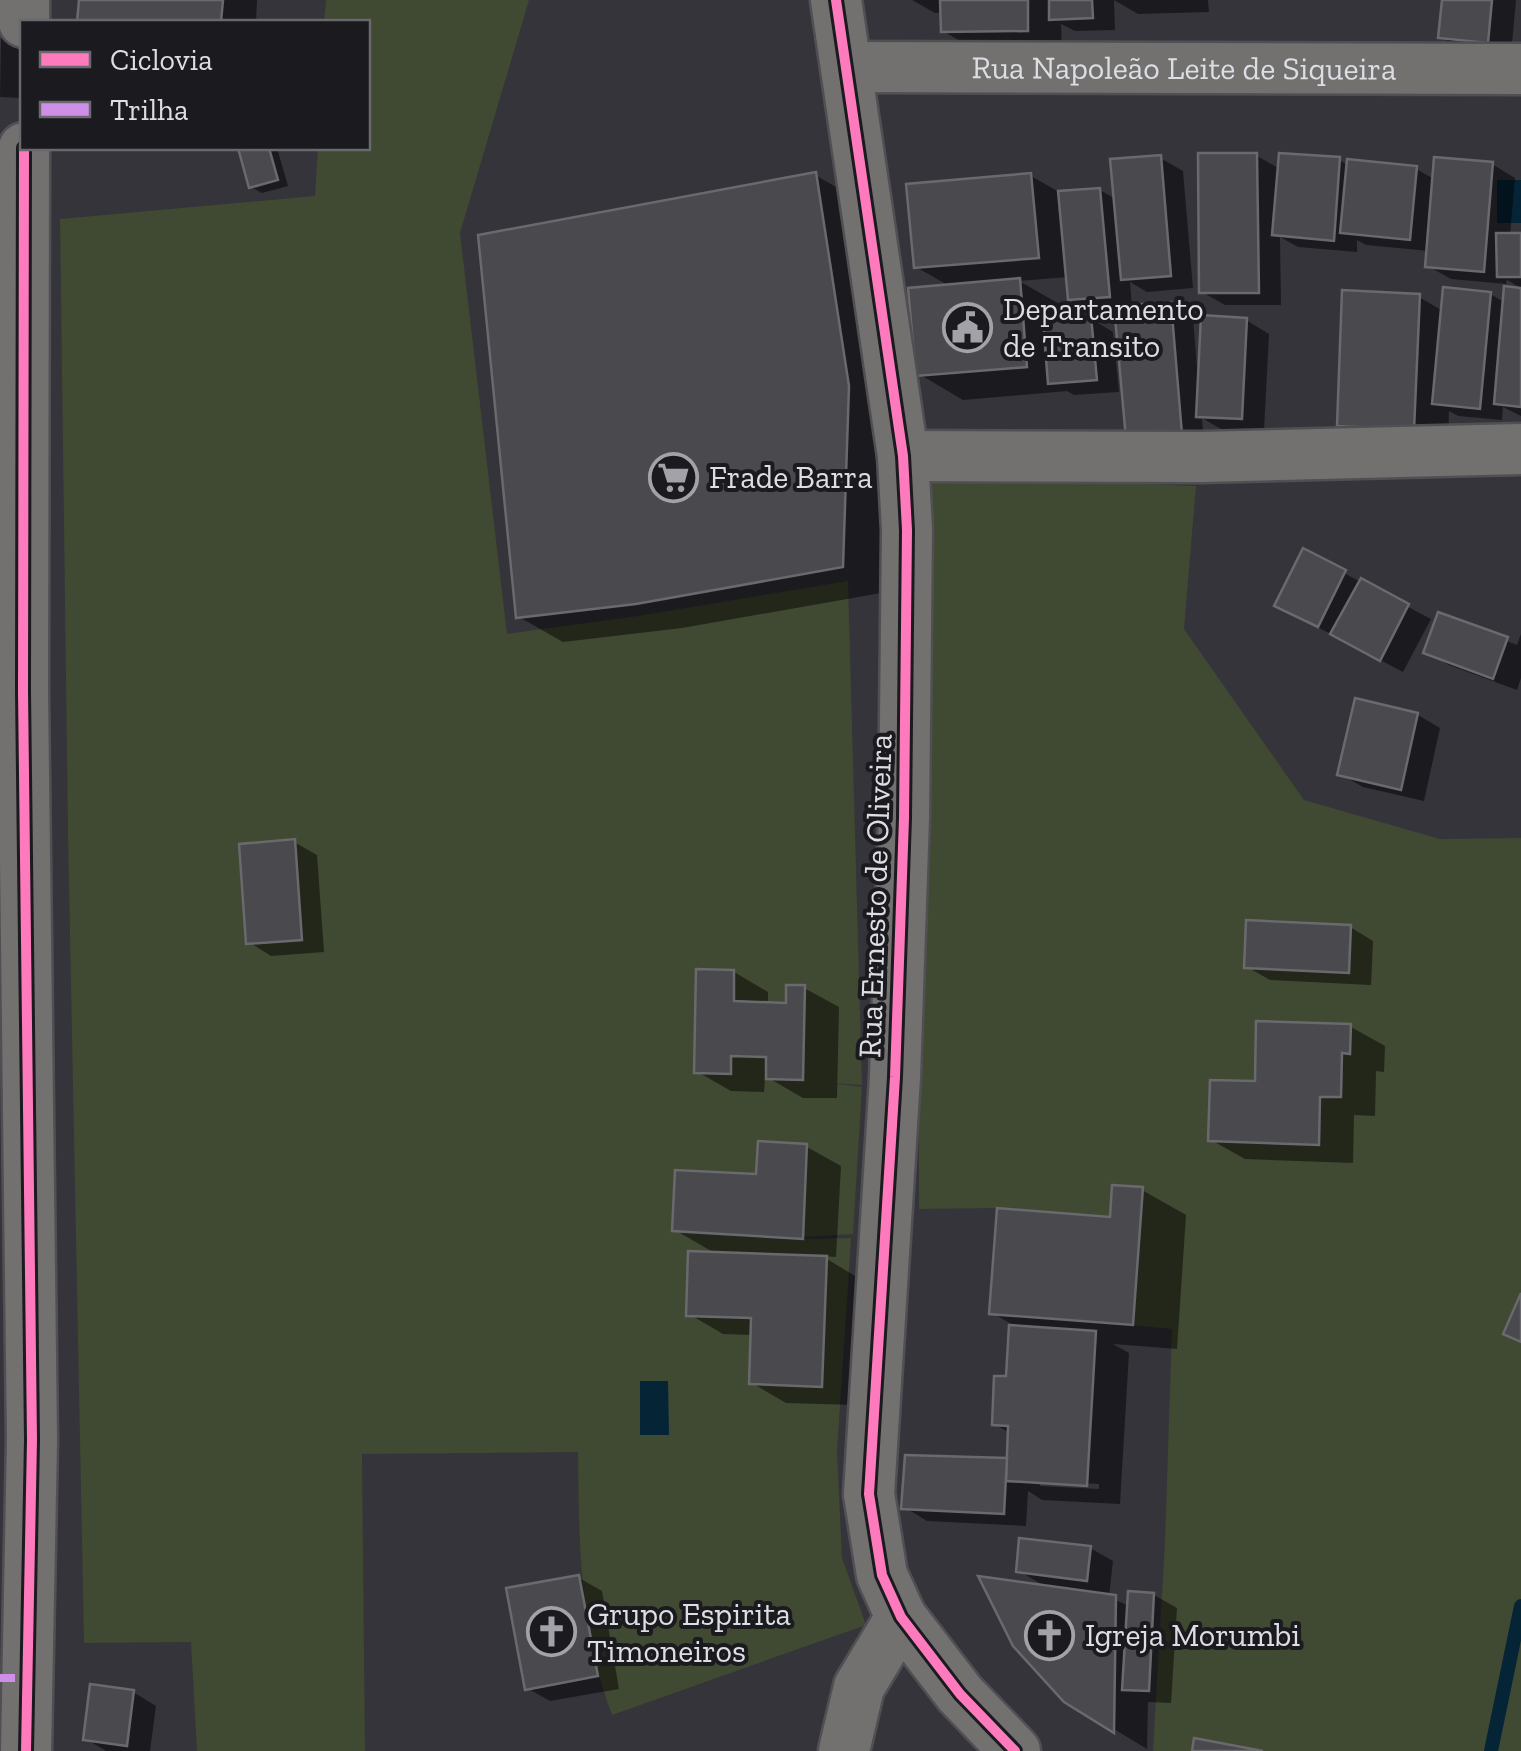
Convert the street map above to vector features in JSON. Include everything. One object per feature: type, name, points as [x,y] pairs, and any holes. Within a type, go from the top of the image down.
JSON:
[{"type":"street","name":"Rua Ernesto de Oliveira","points":[[836,0],[903,456],[907,530],[904,818],[895,1077],[869,1494],[882,1575],[901,1617],[960,1694],[1015,1751]]},
{"type":"street","name":"Rua Napoleão Leite de Siqueira","points":[[846,67],[1521,69]]},
{"type":"street","points":[[24,150],[11,520],[11,690],[32,1440],[26,1751]]},
{"type":"street","points":[[903,456],[1202,457],[1521,449]]},
{"type":"street","points":[[844,1751],[859,1687],[901,1617]]},
{"type":"green space","points":[[326,0],[529,0],[460,233],[507,634],[848,581],[862,1085],[832,1083],[862,1087],[853,1234],[802,1237],[807,1145],[758,1141],[756,1174],[672,1231],[802,1239],[851,1238],[837,1451],[842,1558],[866,1625],[612,1715],[587,1617],[580,1553],[578,1452],[362,1454],[365,1751],[197,1751],[191,1642],[84,1643],[60,219],[315,196],[318,150],[370,150],[370,20],[324,20]],"holes":[[[696,969],[734,970],[734,1001],[786,1003],[803,1080],[766,1079],[766,1057],[731,1056],[730,1074],[694,1072]],[[826,1256],[823,1387],[749,1384],[751,1318]]]},
{"type":"green space","points":[[917,475],[1196,486],[1184,629],[1304,800],[1440,839],[1521,838],[1521,1751],[1153,1751],[1172,1329],[1133,1325],[1110,1217],[997,1208],[919,1209]]},
{"type":"water","points":[[1497,180],[1521,180],[1521,223],[1497,223]]},
{"type":"water","points":[[640,1381],[668,1381],[669,1435],[640,1435]]},
{"type":"building","points":[[79,0],[223,0],[221,20],[77,20]]},
{"type":"building","points":[[940,0],[1028,0],[1028,31],[941,32]]},
{"type":"building","points":[[1049,0],[1092,0],[1093,18],[1049,20]]},
{"type":"building","points":[[1442,0],[1492,0],[1488,43],[1438,38]]},
{"type":"building","points":[[239,150],[270,150],[278,180],[249,188]]},
{"type":"building","points":[[1198,153],[1257,153],[1259,293],[1199,293]]},
{"type":"building","points":[[1279,153],[1340,157],[1334,241],[1272,235]]},
{"type":"building","points":[[1161,155],[1171,276],[1121,280],[1110,159]]},
{"type":"building","points":[[1434,157],[1493,162],[1484,272],[1425,267]]},
{"type":"building","points":[[1347,159],[1417,166],[1410,240],[1340,233]]},
{"type":"building","name":"Frade Barra","points":[[816,172],[849,386],[843,567],[636,604],[516,618],[478,235]]},
{"type":"building","points":[[1031,173],[1039,258],[914,268],[906,184]]},
{"type":"building","points":[[1100,188],[1110,297],[1068,300],[1058,191]]},
{"type":"building","points":[[1496,233],[1521,233],[1521,277],[1497,277]]},
{"type":"building","name":"Departamento de Transito","points":[[1020,278],[1027,367],[916,376],[908,288]]},
{"type":"building","points":[[1504,286],[1521,288],[1521,407],[1494,404]]},
{"type":"building","points":[[1443,287],[1491,292],[1480,409],[1432,404]]},
{"type":"building","points":[[1342,290],[1420,294],[1414,430],[1337,426]]},
{"type":"building","points":[[1171,302],[1182,434],[1126,439],[1114,306]]},
{"type":"building","points":[[1201,315],[1247,318],[1242,419],[1196,417]]},
{"type":"building","points":[[1091,316],[1097,380],[1048,384],[1043,320]]},
{"type":"building","points":[[1303,548],[1346,570],[1318,627],[1274,606]]},
{"type":"building","points":[[1361,578],[1409,604],[1380,661],[1330,634]]},
{"type":"building","points":[[1438,612],[1508,637],[1493,679],[1423,653]]},
{"type":"building","points":[[1355,698],[1418,713],[1401,790],[1337,775]]},
{"type":"building","points":[[295,839],[302,940],[246,944],[239,844]]},
{"type":"building","points":[[1246,920],[1351,925],[1349,973],[1244,968]]},
{"type":"building","points":[[696,969],[734,970],[734,1001],[786,1003],[786,985],[805,985],[803,1080],[766,1079],[766,1057],[731,1056],[731,1074],[694,1073]]},
{"type":"building","points":[[1256,1021],[1351,1024],[1350,1054],[1342,1053],[1341,1097],[1320,1097],[1319,1145],[1208,1141],[1210,1080],[1255,1081]]},
{"type":"building","points":[[758,1141],[807,1144],[803,1239],[672,1231],[675,1170],[756,1174]]},
{"type":"building","points":[[1112,1185],[1143,1187],[1133,1325],[989,1314],[997,1208],[1110,1217]]},
{"type":"building","points":[[688,1251],[827,1256],[822,1387],[749,1384],[751,1318],[686,1316]]},
{"type":"building","points":[[1521,1293],[1521,1342],[1503,1334]]},
{"type":"building","points":[[1009,1325],[1096,1331],[1087,1486],[1006,1481],[1008,1426],[992,1425],[994,1376],[1006,1376]]},
{"type":"building","points":[[905,1455],[1007,1458],[1004,1514],[901,1509]]},
{"type":"building","points":[[1019,1538],[1091,1546],[1087,1581],[1016,1572]]},
{"type":"building","name":"Grupo Espirita Timoneiros","points":[[579,1575],[598,1676],[525,1690],[506,1588]]},
{"type":"building","points":[[978,1576],[1116,1595],[1114,1733],[1064,1702],[1013,1646]]},
{"type":"building","points":[[1128,1591],[1154,1593],[1149,1691],[1122,1690]]},
{"type":"building","points":[[90,1684],[134,1690],[127,1746],[83,1740]]},
{"type":"building","points":[[1194,1738],[1263,1751],[1192,1751]]},
{"type":"waterway","points":[[1491,1751],[1521,1606]]},
{"type":"marked path","points":[[0,1678],[28,1678]]},
{"type":"cycle path","points":[[836,0],[903,456],[907,530],[904,818],[895,1077],[869,1494],[882,1575],[901,1617],[960,1694],[1015,1751]]},
{"type":"cycle path","points":[[24,150],[23,691],[32,1440],[26,1751]]},
{"type":"place","name":"Departamento de Transito","points":[[968,327]]},
{"type":"place","name":"Frade Barra","points":[[674,477]]},
{"type":"place","name":"Grupo Espirita Timoneiros","points":[[552,1632]]},
{"type":"place","name":"Igreja Morumbi","points":[[1050,1635]]}]
